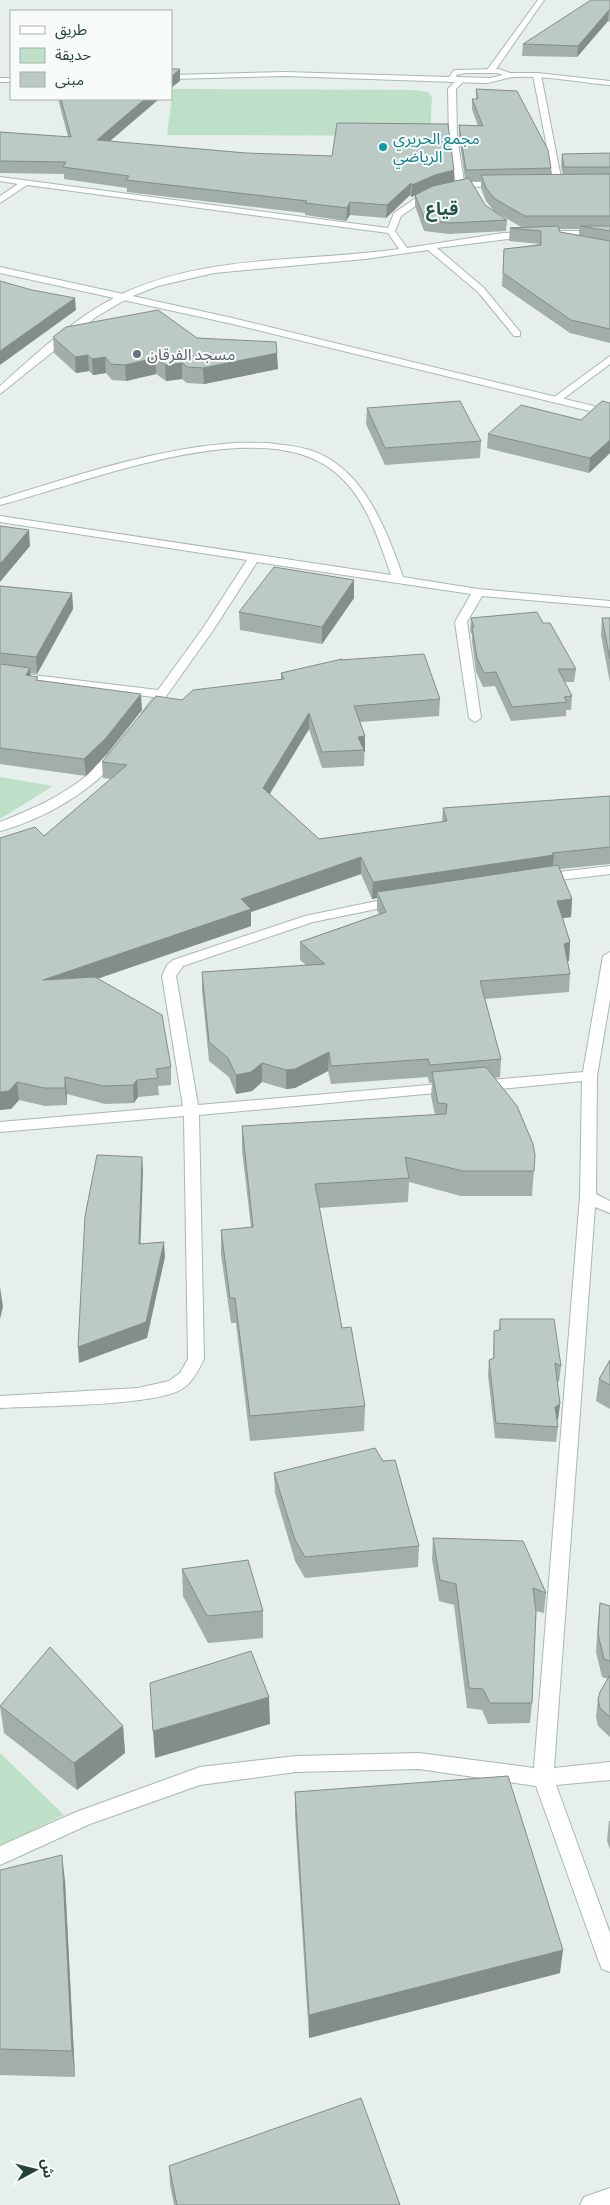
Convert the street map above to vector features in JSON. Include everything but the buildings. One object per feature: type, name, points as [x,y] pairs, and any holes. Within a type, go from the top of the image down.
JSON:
[{"type":"street","points":[[491,70],[541,0]]},
{"type":"street","points":[[457,77],[491,70],[509,75],[537,75],[610,83]]},
{"type":"street","points":[[172,77],[380,76],[499,79],[509,75]]},
{"type":"street","points":[[537,75],[544,125],[563,183],[549,183]]},
{"type":"street","points":[[457,77],[452,89],[452,104],[455,156],[460,185]]},
{"type":"street","points":[[0,178],[391,231],[405,251]]},
{"type":"street","points":[[0,200],[26,182]]},
{"type":"street","points":[[473,184],[476,194]]},
{"type":"street","points":[[391,231],[397,215],[418,199],[439,189],[473,184],[511,184]]},
{"type":"street","points":[[501,225],[523,234],[573,243]]},
{"type":"street","points":[[0,391],[72,330],[103,308],[123,297],[167,281],[202,272],[405,251],[523,234],[610,234]]},
{"type":"street","points":[[430,247],[481,290],[517,334]]},
{"type":"street","points":[[0,270],[272,331],[610,413]]},
{"type":"street","points":[[556,400],[610,359]]},
{"type":"street","points":[[0,502],[124,467],[210,448],[256,444],[288,447],[338,469],[352,484],[381,530],[398,579]]},
{"type":"street","points":[[0,519],[478,592],[610,604]]},
{"type":"street","points":[[139,724],[163,694],[254,558]]},
{"type":"street","points":[[475,718],[461,622],[478,592]]},
{"type":"street","points":[[0,675],[163,694]]},
{"type":"street","points":[[0,827],[57,803],[82,788],[103,769],[121,746]]},
{"type":"street","points":[[525,881],[610,870]]},
{"type":"street","points":[[0,1402],[138,1394],[174,1386],[186,1377],[196,1359],[192,1110],[169,976],[172,968],[178,963],[310,919],[410,898]]},
{"type":"street","points":[[610,956],[590,1076],[588,1196],[543,1778],[610,1962]]},
{"type":"street","points":[[0,1127],[590,1076]]},
{"type":"street","points":[[588,1196],[610,1208]]},
{"type":"street","points":[[0,1856],[83,1818],[200,1776],[296,1764],[419,1761],[543,1778],[610,1771]]},
{"type":"street","points":[[592,2205],[610,2199]]},
{"type":"green space","points":[[173,89],[414,90],[428,92],[432,97],[430,136],[167,135]]},
{"type":"green space","points":[[0,777],[53,786],[0,819]]},
{"type":"green space","points":[[0,1753],[64,1815],[0,1846]]},
{"type":"place","name":"مجمع الحريري الرياضي","points":[[383,147]]},
{"type":"place","name":"مسجد الفرقان","points":[[137,354]]},
{"type":"district","name":"قياع","points":[[442,209]]}]
